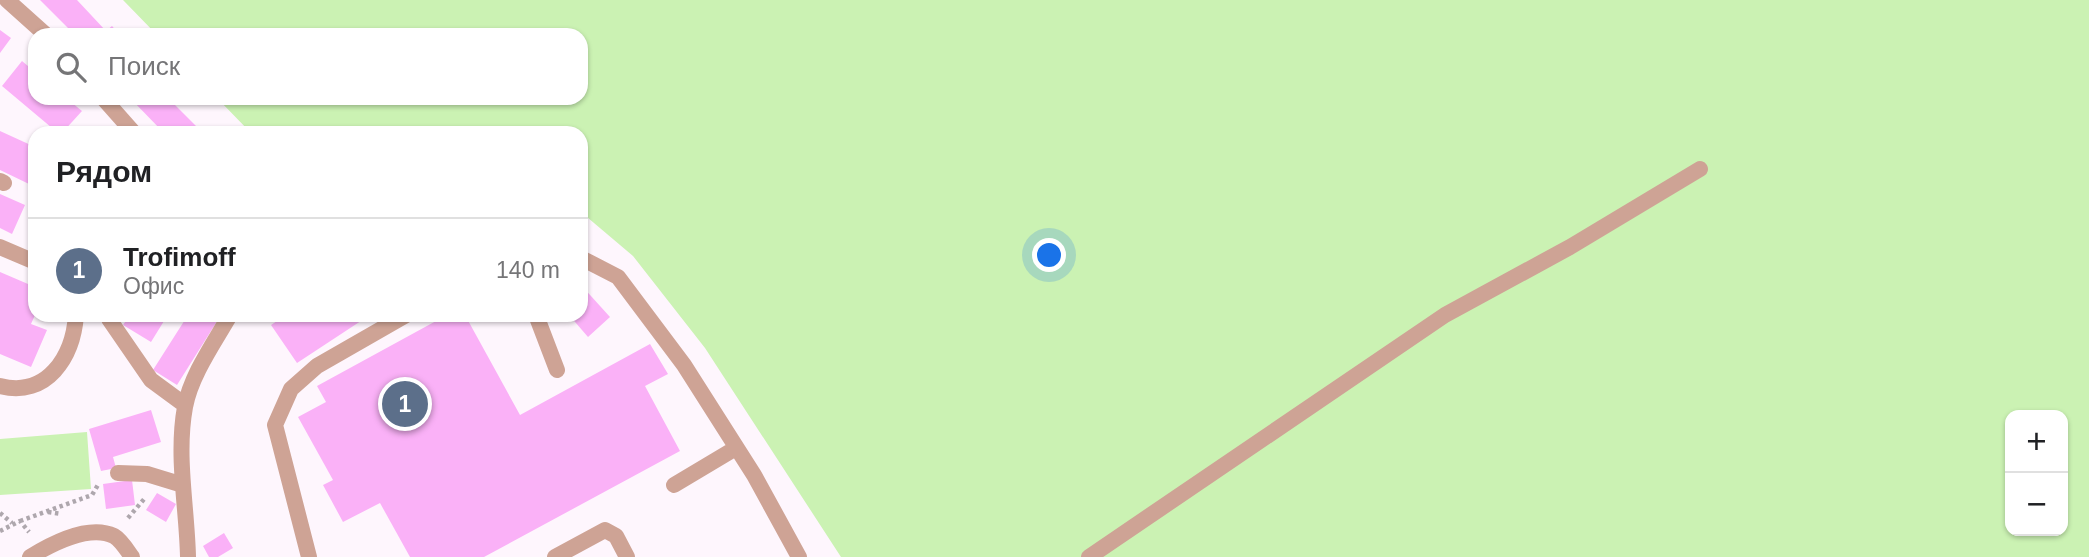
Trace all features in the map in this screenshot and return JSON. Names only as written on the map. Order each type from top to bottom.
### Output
[{"type":"lane","points":[[7,0],[38,28]]},
{"type":"lane","points":[[109,105],[128,126]]},
{"type":"lane","points":[[1088,557],[1445,316],[1570,247],[1700,169]]},
{"type":"lane","points":[[0,247],[28,259]]},
{"type":"lane","points":[[588,262],[618,277],[684,365],[799,557]]},
{"type":"lane","points":[[0,386],[27,389],[53,374],[75,330],[76,322]]},
{"type":"lane","points":[[110,322],[151,380],[185,405]]},
{"type":"lane","points":[[188,557],[183,485],[185,405],[197,373],[226,322]]},
{"type":"lane","points":[[309,557],[275,425],[291,389],[317,366],[394,322]]},
{"type":"lane","points":[[539,322],[557,370]]},
{"type":"lane","points":[[674,485],[736,448]]},
{"type":"lane","points":[[118,473],[147,474],[183,485]]},
{"type":"lane","points":[[555,557],[605,530],[617,536],[627,557]]},
{"type":"lane","points":[[30,557],[45,548],[93,531],[116,537],[132,557]]},
{"type":"path","points":[[0,531],[12,523],[92,495],[100,480],[118,473]]},
{"type":"path","points":[[0,513],[12,523]]},
{"type":"path","points":[[20,521],[28,530]]},
{"type":"green space","points":[[123,0],[2089,0],[2089,557],[841,557],[705,348],[633,256],[588,218],[588,126],[244,126],[224,105],[588,105],[588,28],[150,28]]},
{"type":"green space","points":[[87,432],[91,489],[0,495],[0,439]]},
{"type":"building","points":[[40,0],[77,0],[103,28],[68,28]]},
{"type":"building","points":[[0,30],[11,38],[0,53]]},
{"type":"building","points":[[22,61],[28,66],[28,105],[75,105],[82,111],[68,126],[50,126],[2,86]]},
{"type":"building","points":[[137,105],[175,105],[196,126],[157,126]]},
{"type":"building","points":[[0,131],[28,144],[28,184],[0,170]]},
{"type":"building","points":[[0,194],[25,205],[12,234],[0,228]]},
{"type":"building","points":[[0,272],[28,284],[28,322],[47,330],[31,367],[0,354]]},
{"type":"building","points":[[588,293],[610,317],[588,337],[575,322],[588,322]]},
{"type":"building","points":[[125,322],[163,322],[151,342],[123,325]]},
{"type":"building","points":[[184,322],[217,322],[177,385],[153,370]]},
{"type":"building","points":[[276,322],[359,322],[297,363],[271,325]]},
{"type":"building","points":[[434,322],[469,322],[520,415],[650,344],[668,374],[645,386],[680,451],[484,557],[410,557],[380,503],[343,522],[323,485],[333,480],[298,417],[326,402],[317,386]]},
{"type":"building","points":[[151,410],[161,442],[113,457],[116,468],[101,471],[89,429]]},
{"type":"building","points":[[132,480],[135,505],[106,509],[103,484]]},
{"type":"building","points":[[157,493],[176,504],[166,522],[146,510]]},
{"type":"building","points":[[224,533],[233,548],[218,557],[209,557],[203,546]]},
{"type":"place","name":"Trofimoff","points":[[405,404]]}]
